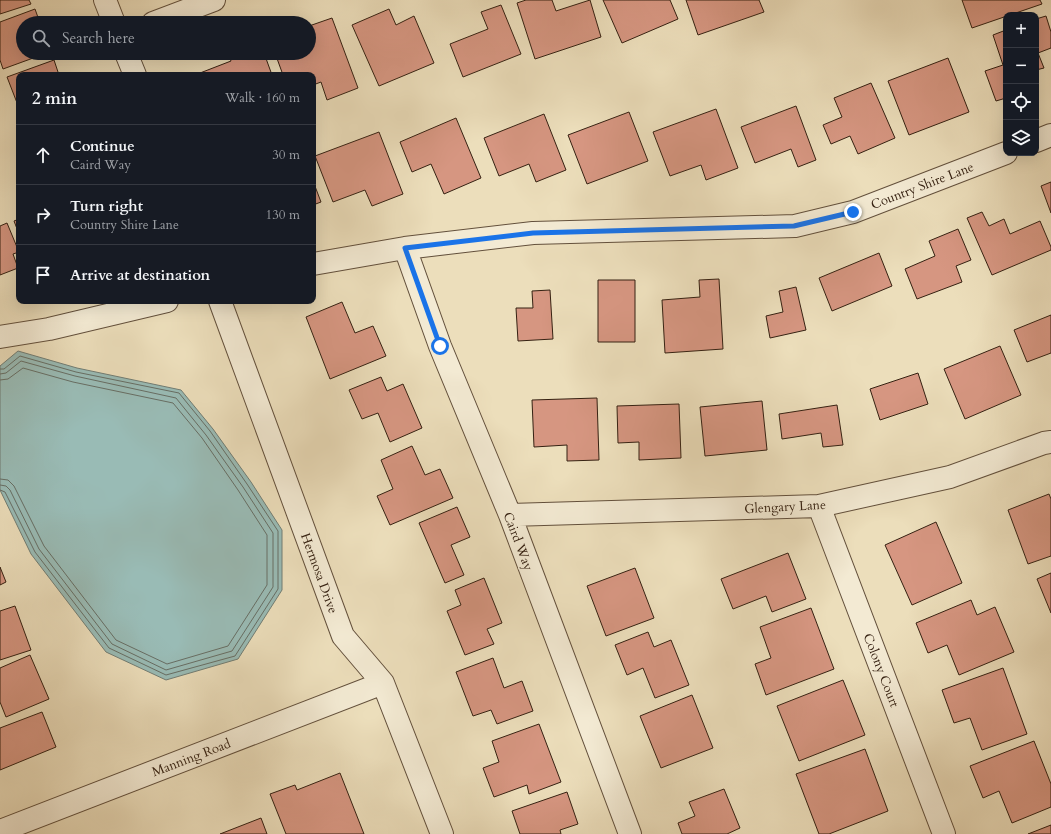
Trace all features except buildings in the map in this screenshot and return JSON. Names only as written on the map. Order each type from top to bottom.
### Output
[{"type":"street","points":[[105,0],[111,16]]},
{"type":"street","points":[[172,16],[214,0]]},
{"type":"street","points":[[129,60],[134,72]]},
{"type":"street","points":[[1039,140],[1051,136]]},
{"type":"street","name":"Country Shire Lane","points":[[316,263],[405,248],[533,233],[794,226],[853,212],[1003,154]]},
{"type":"street","name":"Caird Way","points":[[405,248],[440,346],[510,515],[630,834]]},
{"type":"street","points":[[0,337],[49,329],[154,304]]},
{"type":"street","name":"Hermosa Drive","points":[[221,304],[343,636],[383,683],[442,834]]},
{"type":"street","name":"Glengary Lane","points":[[510,515],[819,506],[950,478],[1044,443],[1051,442]]},
{"type":"street","name":"Colony Court","points":[[819,506],[944,834]]},
{"type":"street","name":"Manning Road","points":[[0,831],[383,683]]},
{"type":"water","points":[[18,351],[77,368],[181,390],[213,429],[251,482],[282,530],[282,590],[238,659],[166,680],[106,652],[31,554],[0,490],[0,366]]},
{"type":"route","points":[[440,346],[405,248],[533,233],[794,226],[853,212]]}]
